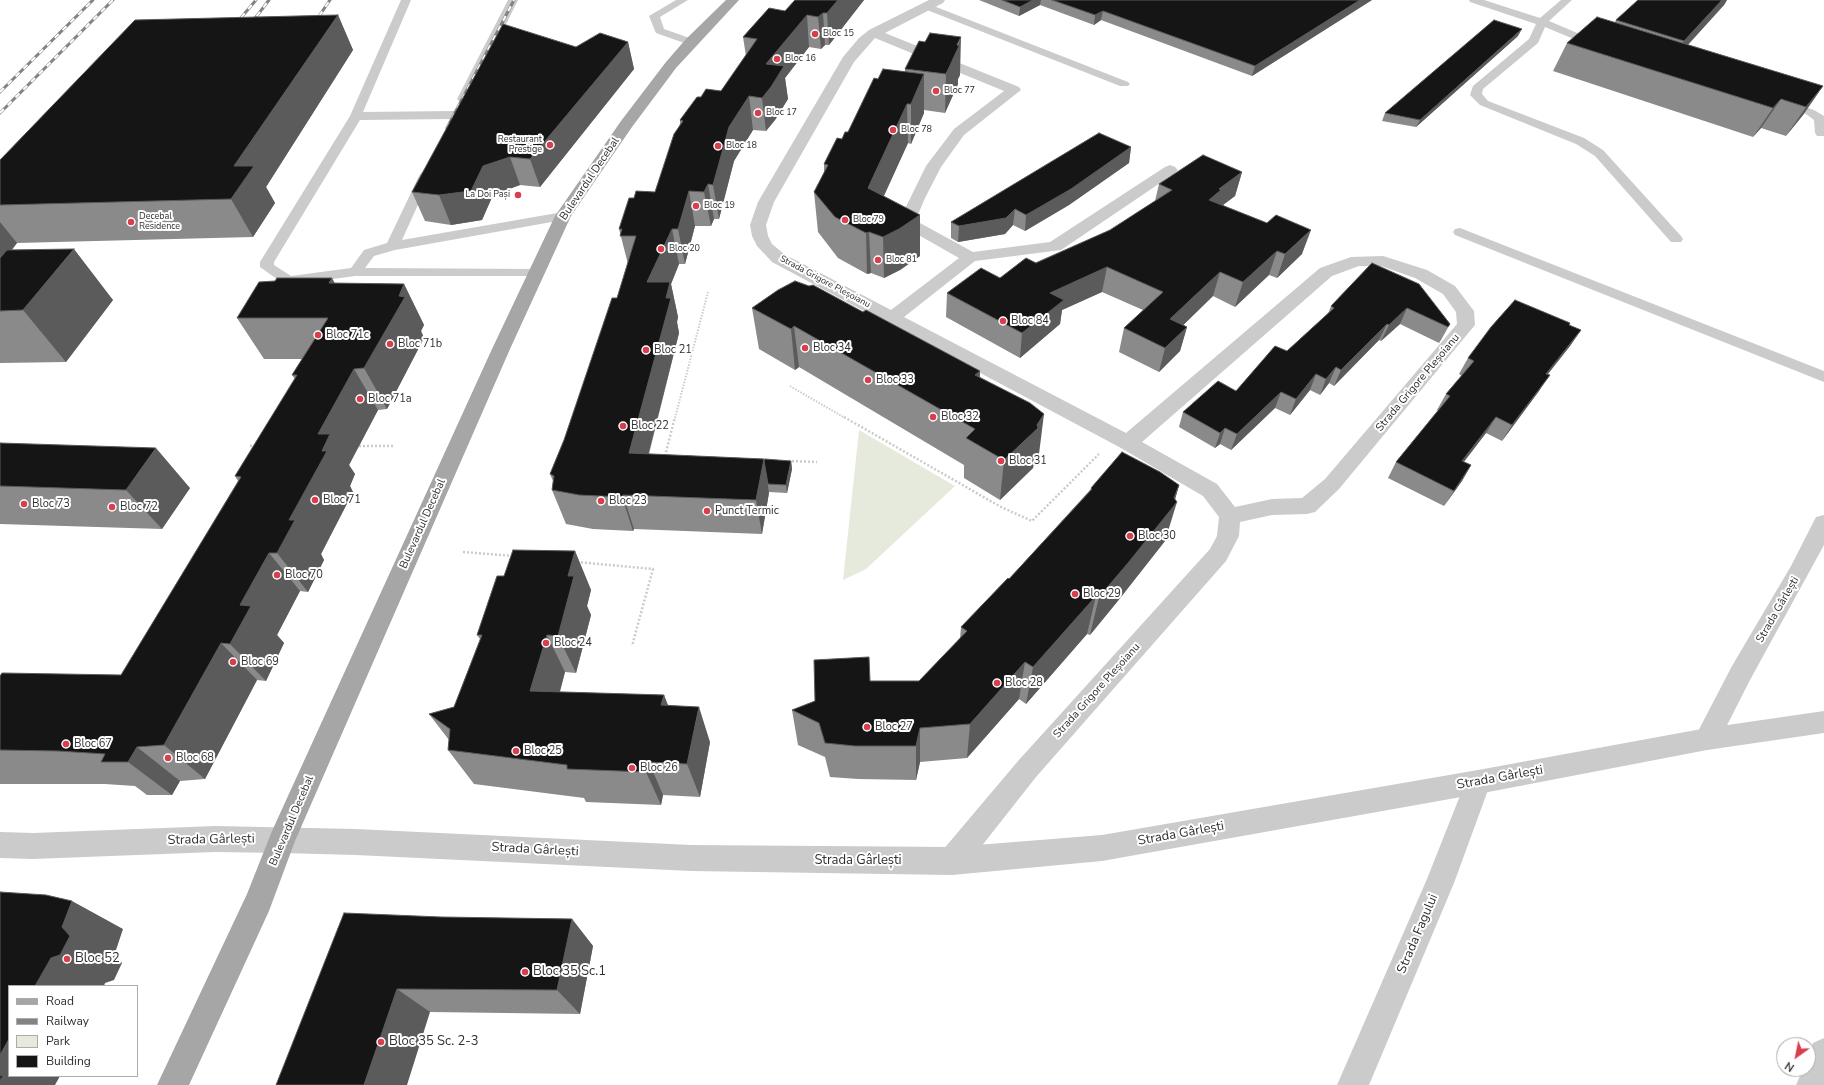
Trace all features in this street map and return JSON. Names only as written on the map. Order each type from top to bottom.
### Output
[{"type":"main road","name":"Bulevardul Decebal","points":[[173,1085],[259,901],[282,840],[536,273],[563,216],[626,124],[671,65],[691,42],[733,0]]},
{"type":"street","name":"Strada Grigore Pleșoianu","points":[[932,3],[874,33],[864,41],[848,60],[830,87],[799,147],[766,202],[758,225],[760,236],[765,246],[778,258],[1122,440],[1210,490],[1230,516],[1228,536],[1218,555],[1027,769],[952,861]]},
{"type":"street","points":[[874,33],[1014,90],[959,132],[934,166],[909,217],[914,226],[970,257]]},
{"type":"street","points":[[892,318],[970,257],[1055,246],[1170,170]]},
{"type":"street","name":"Strada Grigore Pleșoianu","points":[[1122,440],[1326,272],[1357,261],[1383,262],[1422,274],[1449,290],[1465,312],[1466,326],[1332,484],[1306,506],[1272,507],[1230,516]]},
{"type":"street","name":"Strada Gârlești","points":[[1707,739],[1741,673],[1799,572],[1824,523]]},
{"type":"street","name":"Strada Gârlești","points":[[0,845],[33,846],[215,839],[282,840],[356,842],[691,858],[952,861],[1102,848],[1478,782],[1707,739],[1824,722]]},
{"type":"street","name":"Strada Fagului","points":[[1353,1085],[1440,883],[1478,782]]},
{"type":"street","points":[[1812,1085],[1824,1054]]},
{"type":"lane","points":[[406,0],[356,116],[267,262],[267,267],[289,281],[355,272],[536,273]]},
{"type":"lane","points":[[448,129],[513,0]]},
{"type":"lane","points":[[683,0],[654,16],[660,31],[691,42]]},
{"type":"lane","points":[[1474,0],[1542,22],[1587,41],[1609,48]]},
{"type":"lane","points":[[1567,0],[1542,22],[1534,41],[1477,88],[1476,95],[1484,103],[1580,141],[1599,153],[1676,239]]},
{"type":"lane","points":[[932,3],[1124,84]]},
{"type":"lane","points":[[1772,100],[1810,112],[1820,119],[1821,133]]},
{"type":"lane","points":[[356,116],[455,115]]},
{"type":"lane","points":[[393,246],[431,164]]},
{"type":"lane","points":[[355,272],[369,253],[393,246],[563,216]]},
{"type":"lane","points":[[1460,232],[1824,377]]},
{"type":"path","points":[[672,458],[664,458],[708,292]]},
{"type":"path","points":[[790,386],[1001,507],[1032,521],[1122,440]]},
{"type":"path","points":[[250,446],[258,446]]},
{"type":"path","points":[[349,446],[395,446]]},
{"type":"path","points":[[787,461],[817,462]]},
{"type":"path","points":[[463,552],[519,557]]},
{"type":"path","points":[[574,562],[653,568],[632,646]]},
{"type":"green space","points":[[859,430],[955,486],[866,569],[843,580]]},
{"type":"building","points":[[795,0],[838,0],[827,13],[823,13],[818,17],[807,15],[766,64],[784,66],[762,98],[749,96],[729,127],[713,185],[708,184],[704,192],[689,191],[678,229],[672,229],[647,282],[670,282],[666,298],[671,298],[629,453],[764,459],[756,500],[623,495],[622,497],[579,495],[552,490],[554,476],[550,474],[564,440],[612,298],[617,298],[636,236],[620,236],[622,229],[619,229],[629,198],[634,198],[636,191],[655,192],[674,134],[683,121],[680,120],[697,97],[701,97],[706,89],[721,91],[757,39],[743,37],[769,8],[785,11]]},
{"type":"building","points":[[1002,0],[1033,0],[1020,7]]},
{"type":"building","points":[[1052,0],[1360,0],[1255,66],[1103,11],[1095,15]]},
{"type":"building","points":[[1638,0],[1722,0],[1684,41],[1616,20]]},
{"type":"building","points":[[338,15],[234,166],[254,166],[231,199],[0,205],[0,160],[135,20]]},
{"type":"building","points":[[1597,17],[1823,86],[1806,107],[1781,99],[1773,108],[1567,43]]},
{"type":"building","points":[[1494,20],[1522,29],[1420,120],[1385,113]]},
{"type":"building","points":[[503,24],[576,47],[600,33],[628,42],[530,159],[510,157],[483,166],[471,191],[439,195],[412,192]]},
{"type":"building","points":[[930,33],[961,37],[957,45],[959,46],[946,74],[905,69],[919,41],[925,42]]},
{"type":"building","points":[[883,69],[924,74],[911,104],[907,104],[868,188],[920,215],[899,229],[883,237],[869,232],[866,233],[835,217],[814,192],[828,165],[824,164],[837,138],[842,139],[845,132],[848,132],[874,78],[878,79]]},
{"type":"building","points":[[1099,133],[1131,147],[1071,189],[1026,215],[1015,209],[1006,218],[959,226],[951,222]]},
{"type":"building","points":[[1203,155],[1242,172],[1219,189],[1221,190],[1209,200],[1267,223],[1276,215],[1311,230],[1285,254],[1277,251],[1243,282],[1220,272],[1170,319],[1187,327],[1165,348],[1124,328],[1163,292],[1107,267],[1050,293],[1064,300],[1022,333],[947,293],[981,268],[1000,278],[1026,258],[1036,263],[1110,230],[1172,190],[1159,184]]},
{"type":"building","points":[[74,249],[23,310],[0,311],[0,258],[7,250]]},
{"type":"building","points":[[1372,263],[1419,284],[1450,324],[1448,327],[1407,308],[1389,325],[1387,324],[1341,370],[1336,367],[1326,379],[1316,374],[1296,399],[1281,392],[1237,434],[1225,428],[1220,433],[1183,412],[1218,381],[1236,391],[1275,346],[1287,351],[1334,308],[1331,306]]},
{"type":"building","points":[[277,278],[332,278],[329,283],[404,284],[399,296],[405,297],[364,368],[354,369],[318,434],[330,434],[322,451],[327,451],[289,520],[295,520],[277,553],[269,553],[240,605],[251,606],[230,644],[221,643],[164,745],[137,747],[128,762],[101,762],[105,754],[58,751],[0,750],[0,676],[2,673],[121,675],[241,477],[235,476],[297,375],[292,375],[328,318],[237,318],[259,282],[275,281]]},
{"type":"building","points":[[795,281],[809,286],[813,285],[863,312],[866,310],[980,371],[975,375],[1030,403],[1044,414],[1037,425],[1038,428],[1004,460],[966,438],[975,429],[794,326],[791,329],[752,308],[778,290]]},
{"type":"building","points":[[1515,300],[1570,323],[1569,325],[1581,330],[1546,374],[1550,375],[1512,425],[1496,417],[1462,461],[1471,465],[1454,491],[1396,462],[1450,396],[1446,394],[1474,361],[1468,358],[1491,327]]},
{"type":"building","points":[[0,443],[156,448],[126,490],[0,486]]},
{"type":"building","points":[[1122,452],[1160,472],[1179,485],[1174,498],[1177,502],[1099,597],[1096,596],[1033,667],[1025,662],[970,724],[920,728],[916,746],[855,746],[825,743],[819,723],[792,710],[815,701],[814,660],[869,657],[870,681],[919,681],[967,631],[961,627],[1008,578],[1009,579],[1092,489],[1091,488]]},
{"type":"building","points":[[765,459],[791,461],[786,485],[768,484],[764,461]]},
{"type":"building","points":[[513,550],[575,551],[568,576],[574,576],[558,636],[547,635],[530,691],[664,695],[661,705],[699,707],[687,764],[649,762],[646,772],[567,769],[567,765],[448,750],[450,729],[429,714],[454,707],[482,635],[477,635],[497,576],[504,576]]},
{"type":"building","points":[[0,892],[46,895],[72,901],[62,927],[70,936],[60,955],[51,958],[36,985],[8,985],[8,1041],[0,1055]]},
{"type":"building","points":[[344,913],[441,917],[572,919],[557,990],[397,989],[364,1085],[276,1085]]},
{"type":"railway","points":[[0,92],[93,0]]},
{"type":"railway","points":[[0,113],[113,0]]},
{"type":"railway","points":[[234,26],[256,0]]},
{"type":"railway","points":[[250,25],[269,0]]},
{"type":"railway","points":[[313,25],[330,0]]},
{"type":"railway","points":[[447,128],[514,0]]},
{"type":"place","name":"Bloc 15","points":[[815,34]]},
{"type":"place","name":"Bloc 16","points":[[777,59]]},
{"type":"place","name":"Bloc 77","points":[[936,91]]},
{"type":"place","name":"Bloc 17","points":[[758,113]]},
{"type":"place","name":"Bloc 78","points":[[893,130]]},
{"type":"place","name":"Restaurant Prestige","points":[[550,145]]},
{"type":"place","name":"Bloc 18","points":[[718,146]]},
{"type":"place","name":"La Doi Pași","points":[[518,195]]},
{"type":"place","name":"Bloc 19","points":[[696,206]]},
{"type":"place","name":"Bloc 79","points":[[845,220]]},
{"type":"place","name":"Decebal Residence","points":[[131,222]]},
{"type":"place","name":"Bloc 20","points":[[661,249]]},
{"type":"place","name":"Bloc 81","points":[[878,260]]},
{"type":"place","name":"Bloc 84","points":[[1003,321]]},
{"type":"place","name":"Bloc 71c","points":[[318,335]]},
{"type":"place","name":"Bloc 71b","points":[[390,344]]},
{"type":"place","name":"Bloc 34","points":[[805,348]]},
{"type":"place","name":"Bloc 21","points":[[646,350]]},
{"type":"place","name":"Bloc 33","points":[[868,380]]},
{"type":"place","name":"Bloc 71a","points":[[360,399]]},
{"type":"place","name":"Bloc 32","points":[[933,417]]},
{"type":"place","name":"Bloc 22","points":[[623,426]]},
{"type":"place","name":"Bloc 31","points":[[1001,461]]},
{"type":"place","name":"Bloc 71","points":[[315,500]]},
{"type":"place","name":"Bloc 23","points":[[601,501]]},
{"type":"place","name":"Bloc 73","points":[[24,504]]},
{"type":"place","name":"Bloc 72","points":[[112,507]]},
{"type":"place","name":"Punct Termic","points":[[707,511]]},
{"type":"place","name":"Bloc 30","points":[[1130,536]]},
{"type":"place","name":"Bloc 70","points":[[277,575]]},
{"type":"place","name":"Bloc 29","points":[[1075,594]]},
{"type":"place","name":"Bloc 24","points":[[546,643]]},
{"type":"place","name":"Bloc 69","points":[[233,662]]},
{"type":"place","name":"Bloc 28","points":[[997,683]]},
{"type":"place","name":"Bloc 27","points":[[867,727]]},
{"type":"place","name":"Bloc 67","points":[[66,744]]},
{"type":"place","name":"Bloc 25","points":[[516,751]]},
{"type":"place","name":"Bloc 68","points":[[168,758]]},
{"type":"place","name":"Bloc 26","points":[[632,768]]},
{"type":"place","name":"Bloc 52","points":[[67,959]]},
{"type":"place","name":"Bloc 35 Sc.1","points":[[525,972]]},
{"type":"place","name":"Bloc 35 Sc. 2-3","points":[[381,1042]]}]
